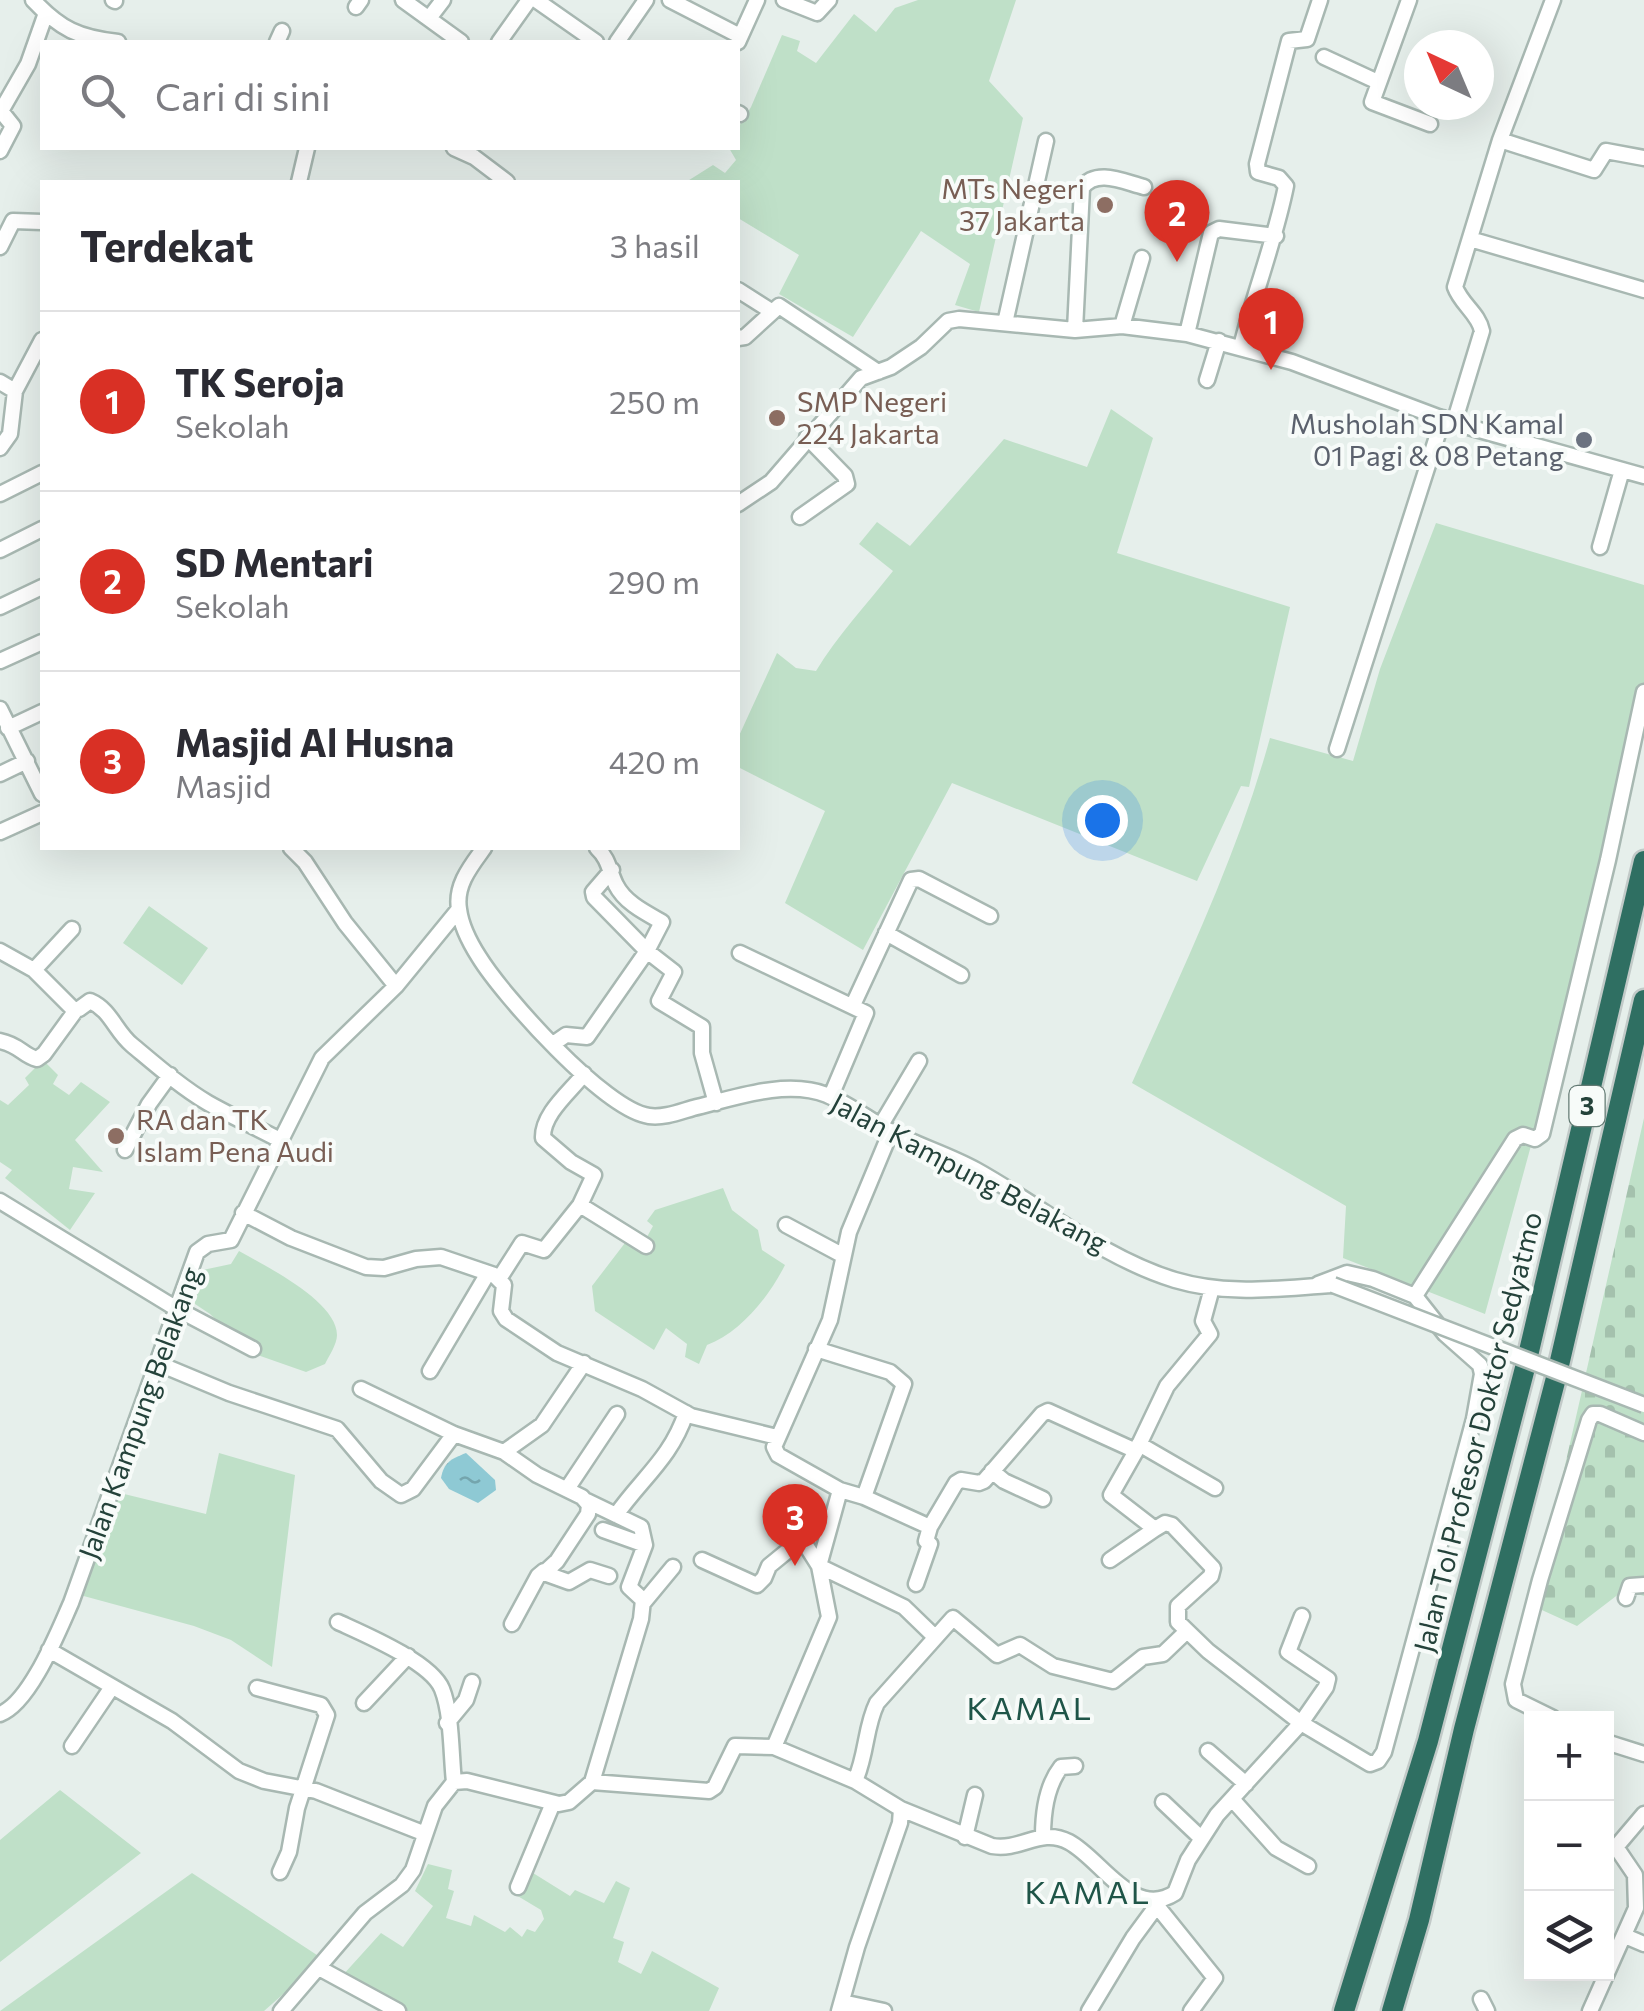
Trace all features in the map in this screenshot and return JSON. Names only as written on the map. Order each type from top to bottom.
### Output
[{"type":"highway","name":"Jalan Tol Profesor Doktor Sedyatmo","points":[[1344,2011],[1428,1741],[1521,1383],[1644,861]]},
{"type":"highway","name":"3","points":[[1389,2011],[1419,1920],[1556,1378],[1644,1000]]},
{"type":"highway","points":[[1404,2011],[1419,1920]]},
{"type":"street","points":[[33,0],[57,25],[92,40]]},
{"type":"street","points":[[402,0],[458,40]]},
{"type":"street","points":[[430,18],[443,0]]},
{"type":"street","points":[[501,40],[533,0],[593,40]]},
{"type":"street","points":[[618,40],[646,0]]},
{"type":"street","points":[[670,0],[739,39],[757,0]]},
{"type":"street","points":[[784,0],[817,12],[830,0]]},
{"type":"street","points":[[1240,347],[1254,292],[1276,236],[1286,186],[1279,178],[1258,172],[1256,164],[1289,42],[1308,39],[1320,0]]},
{"type":"street","points":[[1409,0],[1372,102],[1430,124]]},
{"type":"street","points":[[1336,749],[1482,332],[1481,323],[1459,298],[1455,287],[1500,140],[1553,0]]},
{"type":"street","points":[[0,151],[13,126],[1,111],[34,50],[46,13]]},
{"type":"street","points":[[1324,57],[1378,82]]},
{"type":"street","points":[[1500,140],[1594,170],[1606,151],[1644,158]]},
{"type":"street","points":[[1006,323],[1046,141]]},
{"type":"street","points":[[299,180],[307,150]]},
{"type":"street","points":[[458,150],[504,180]]},
{"type":"street","points":[[1075,330],[1082,188],[1098,176],[1144,187]]},
{"type":"street","points":[[0,247],[13,221],[40,222]]},
{"type":"street","points":[[1187,334],[1212,233],[1219,230],[1276,236]]},
{"type":"street","points":[[1470,240],[1644,290]]},
{"type":"street","points":[[1122,326],[1142,258]]},
{"type":"street","points":[[740,291],[771,311]]},
{"type":"street","points":[[740,337],[779,306],[878,372]]},
{"type":"street","points":[[740,503],[770,482],[861,378],[921,347],[948,321],[1075,330],[1122,326],[1187,334],[1292,362],[1448,421],[1644,476]]},
{"type":"street","points":[[1207,380],[1218,341]]},
{"type":"street","points":[[0,448],[10,434],[14,391],[40,344]]},
{"type":"street","points":[[0,382],[14,391]]},
{"type":"street","points":[[800,517],[847,484],[845,476],[807,437]]},
{"type":"street","points":[[1600,547],[1622,470]]},
{"type":"street","points":[[0,494],[40,474]]},
{"type":"street","points":[[0,550],[40,530]]},
{"type":"street","points":[[0,607],[40,588]]},
{"type":"street","points":[[0,661],[40,643]]},
{"type":"street","points":[[1415,1296],[1515,1139],[1542,1134],[1644,692]]},
{"type":"street","points":[[0,709],[40,788]]},
{"type":"street","points":[[8,728],[40,713]]},
{"type":"street","points":[[0,774],[27,762]]},
{"type":"street","points":[[0,832],[40,814]]},
{"type":"street","points":[[293,850],[345,924],[396,986]]},
{"type":"street","name":"Jalan Kampung Belakang","points":[[483,850],[460,884],[458,909],[480,959],[584,1074],[612,1098],[648,1116],[666,1116],[771,1090],[831,1096],[886,1128],[974,1169],[1058,1221],[1174,1280],[1212,1288],[1276,1291],[1333,1286],[1644,1405]]},
{"type":"street","points":[[553,1044],[566,1035],[587,1037],[662,922],[624,896],[598,850]]},
{"type":"street","points":[[612,870],[593,892],[594,897],[675,973],[658,1001],[702,1027],[702,1053],[716,1103]]},
{"type":"street","points":[[854,1005],[908,882],[914,878],[990,916]]},
{"type":"street","name":"Jalan Kampung Belakang","points":[[0,1714],[16,1703],[72,1603],[198,1250],[208,1244],[230,1241],[322,1058],[396,986],[458,909]]},
{"type":"street","points":[[34,970],[72,929]]},
{"type":"street","points":[[886,933],[962,976]]},
{"type":"street","points":[[0,951],[34,970],[76,1010]]},
{"type":"street","points":[[740,954],[864,1012],[866,1017],[831,1096]]},
{"type":"street","points":[[0,1041],[14,1043],[37,1059],[76,1010],[95,1002],[113,1019],[120,1035],[170,1075],[206,1102],[278,1140]]},
{"type":"street","points":[[919,1061],[886,1128],[842,1255],[836,1302],[774,1447],[778,1454],[840,1490],[930,1527]]},
{"type":"street","points":[[430,1372],[494,1276],[522,1243],[542,1251],[580,1205],[594,1175],[571,1162],[542,1133],[549,1115],[584,1074]]},
{"type":"street","points":[[125,1150],[149,1104],[170,1075]]},
{"type":"street","points":[[0,1201],[177,1309],[253,1349]]},
{"type":"street","points":[[580,1205],[646,1246]]},
{"type":"street","points":[[242,1213],[366,1268],[384,1268],[432,1256],[456,1260],[494,1276],[506,1289],[502,1311],[506,1319],[557,1354],[584,1362],[686,1413],[777,1437]]},
{"type":"street","points":[[786,1225],[842,1255]]},
{"type":"street","points":[[1110,1560],[1155,1529],[1165,1524],[1172,1526],[1213,1568],[1210,1576],[1176,1610],[1178,1622],[1301,1723],[1361,1761],[1378,1761],[1384,1752],[1474,1420],[1482,1374],[1480,1364],[1445,1334],[1415,1296],[1347,1273],[1314,1286]]},
{"type":"street","points":[[1155,1529],[1111,1495],[1166,1386],[1210,1334],[1203,1321],[1212,1288]]},
{"type":"street","points":[[816,1349],[897,1375],[904,1384],[864,1497]]},
{"type":"street","points":[[504,1452],[542,1425],[584,1362]]},
{"type":"street","points":[[158,1363],[229,1393],[326,1423],[346,1437],[386,1487],[402,1495],[413,1489],[454,1434]]},
{"type":"street","points":[[361,1389],[454,1434],[504,1452],[537,1475],[642,1529],[645,1545],[629,1587],[644,1602]]},
{"type":"street","points":[[916,1584],[930,1544],[926,1541],[930,1527],[956,1483],[982,1482],[1048,1411],[1138,1447],[1215,1488]]},
{"type":"street","points":[[616,1515],[671,1448],[686,1413]]},
{"type":"street","points":[[566,1489],[618,1414]]},
{"type":"street","points":[[1539,1711],[1516,1700],[1513,1684],[1589,1420],[1593,1414],[1600,1414],[1644,1434]]},
{"type":"street","points":[[992,1471],[1043,1500]]},
{"type":"street","points":[[819,1566],[840,1490]]},
{"type":"street","points":[[512,1624],[538,1576],[557,1560],[588,1514],[587,1501]]},
{"type":"street","points":[[603,1530],[645,1545]]},
{"type":"street","points":[[702,1560],[757,1585],[769,1566],[802,1539],[819,1566],[830,1618],[774,1747]]},
{"type":"street","points":[[454,1782],[466,1781],[553,1803],[570,1802],[592,1782],[644,1602],[673,1566]]},
{"type":"street","points":[[819,1566],[904,1608],[935,1637]]},
{"type":"street","points":[[544,1572],[569,1582],[590,1570],[608,1576]]},
{"type":"street","points":[[1626,1598],[1630,1586],[1644,1585]]},
{"type":"street","points":[[1089,2011],[1133,1938],[1159,1903],[1175,1893],[1202,1838],[1301,1723],[1328,1682],[1288,1652],[1302,1616]]},
{"type":"street","points":[[855,1781],[865,1759],[876,1703],[952,1618],[997,1655],[1020,1645],[1053,1666],[1113,1682],[1143,1657],[1162,1654],[1187,1631]]},
{"type":"street","points":[[280,2011],[366,1913],[402,1886],[413,1870],[435,1806],[454,1782],[442,1688],[408,1656],[338,1622]]},
{"type":"street","points":[[49,1650],[172,1720],[239,1771],[264,1781],[306,1788],[423,1834]]},
{"type":"street","points":[[364,1704],[408,1656]]},
{"type":"street","points":[[448,1723],[466,1700],[472,1682]]},
{"type":"street","points":[[72,1746],[112,1687]]},
{"type":"street","points":[[257,1688],[325,1708],[328,1715],[280,1872]]},
{"type":"street","points":[[1614,1745],[1644,1754]]},
{"type":"street","points":[[592,1782],[708,1791],[715,1787],[735,1746],[774,1747],[855,1781],[900,1809],[966,1837],[1008,1849],[1051,1835],[1074,1845],[1129,1892],[1159,1903],[1216,1980],[1191,2011]]},
{"type":"street","points":[[1208,1752],[1246,1784]]},
{"type":"street","points":[[1044,1836],[1045,1806],[1056,1773],[1061,1767],[1075,1766]]},
{"type":"street","points":[[966,1837],[975,1796]]},
{"type":"street","points":[[1232,1799],[1276,1848],[1308,1866]]},
{"type":"street","points":[[1163,1802],[1202,1838]]},
{"type":"street","points":[[518,1887],[553,1803]]},
{"type":"street","points":[[884,2011],[840,2006],[900,1823],[900,1809]]},
{"type":"street","points":[[1614,1842],[1644,1814]]},
{"type":"street","points":[[1590,2011],[1636,1908],[1635,1876],[1614,1847]]},
{"type":"street","points":[[1626,1936],[1644,1944]]},
{"type":"street","points":[[322,1964],[398,2011]]},
{"type":"green space","points":[[918,0],[1016,0],[989,81],[1023,118],[979,312],[955,305],[970,264],[921,231],[853,337],[779,294],[799,255],[740,219],[740,180],[689,180],[713,165],[725,173],[736,160],[730,150],[740,150],[740,125],[782,35],[800,41],[797,51],[816,63],[854,14],[876,32],[895,8]]},
{"type":"green space","points":[[1111,409],[1153,438],[1117,553],[1290,607],[1249,787],[1241,786],[1197,881],[952,783],[863,950],[785,903],[825,811],[740,768],[740,734],[777,653],[796,668],[816,671],[893,571],[859,544],[877,522],[910,546],[1004,439],[1087,467]]},
{"type":"green space","points":[[1436,523],[1644,585],[1644,732],[1485,1314],[1343,1258],[1346,1206],[1132,1083],[1225,870],[1270,738],[1353,761],[1380,669]]},
{"type":"green space","points":[[149,906],[208,948],[182,985],[123,943]]},
{"type":"green space","points":[[43,1060],[58,1075],[53,1084],[69,1095],[81,1082],[110,1102],[75,1140],[103,1172],[73,1167],[69,1189],[95,1193],[70,1230],[5,1178],[12,1170],[0,1162],[0,1100],[8,1105],[29,1085],[25,1078]]},
{"type":"green space","points":[[1644,1118],[1644,1596],[1624,1590],[1577,1626],[1533,1606]]},
{"type":"green space","points":[[723,1188],[732,1210],[758,1230],[762,1250],[785,1265],[752,1312],[731,1332],[707,1345],[699,1364],[685,1357],[687,1344],[666,1328],[654,1350],[595,1311],[592,1286],[628,1239],[642,1246],[653,1226],[647,1221],[655,1210]]},
{"type":"green space","points":[[239,1251],[298,1286],[325,1310],[337,1335],[325,1364],[306,1372],[249,1352],[210,1314],[186,1298],[198,1271],[231,1264]]},
{"type":"green space","points":[[219,1453],[295,1475],[272,1667],[231,1640],[194,1626],[80,1595],[116,1492],[206,1514]]},
{"type":"green space","points":[[60,1790],[141,1853],[0,1962],[0,1840]]},
{"type":"green space","points":[[428,1864],[452,1870],[448,1889],[454,1891],[446,1918],[471,1926],[474,1915],[505,1932],[510,1927],[522,1937],[527,1929],[535,1932],[544,1919],[541,1910],[511,1892],[525,1868],[570,1896],[575,1890],[604,1903],[616,1881],[630,1888],[613,1938],[624,1942],[618,1962],[641,1974],[652,1951],[719,1988],[709,2011],[393,2011],[342,1976],[381,1933],[403,1947],[433,1906],[415,1891]]},
{"type":"green space","points":[[192,1873],[323,1959],[264,2011],[0,2011]]},
{"type":"water","points":[[466,1453],[495,1480],[496,1490],[478,1503],[449,1489],[441,1478],[449,1462]]},
{"type":"place","name":"MTs Negeri 37 Jakarta","points":[[1105,205]]},
{"type":"place","name":"SD Mentari","points":[[1177,262]]},
{"type":"place","name":"TK Seroja","points":[[1271,370]]},
{"type":"place","name":"SMP Negeri 224 Jakarta","points":[[777,418]]},
{"type":"place","name":"Musholah SDN Kamal 01 Pagi & 08 Petang","points":[[1584,440]]},
{"type":"place","name":"RA dan TK Islam Pena Audi","points":[[116,1136]]},
{"type":"place","name":"Masjid Al Husna","points":[[795,1566]]},
{"type":"district","name":"KAMAL","points":[[1030,1709]]},
{"type":"district","name":"KAMAL","points":[[1088,1893]]}]
